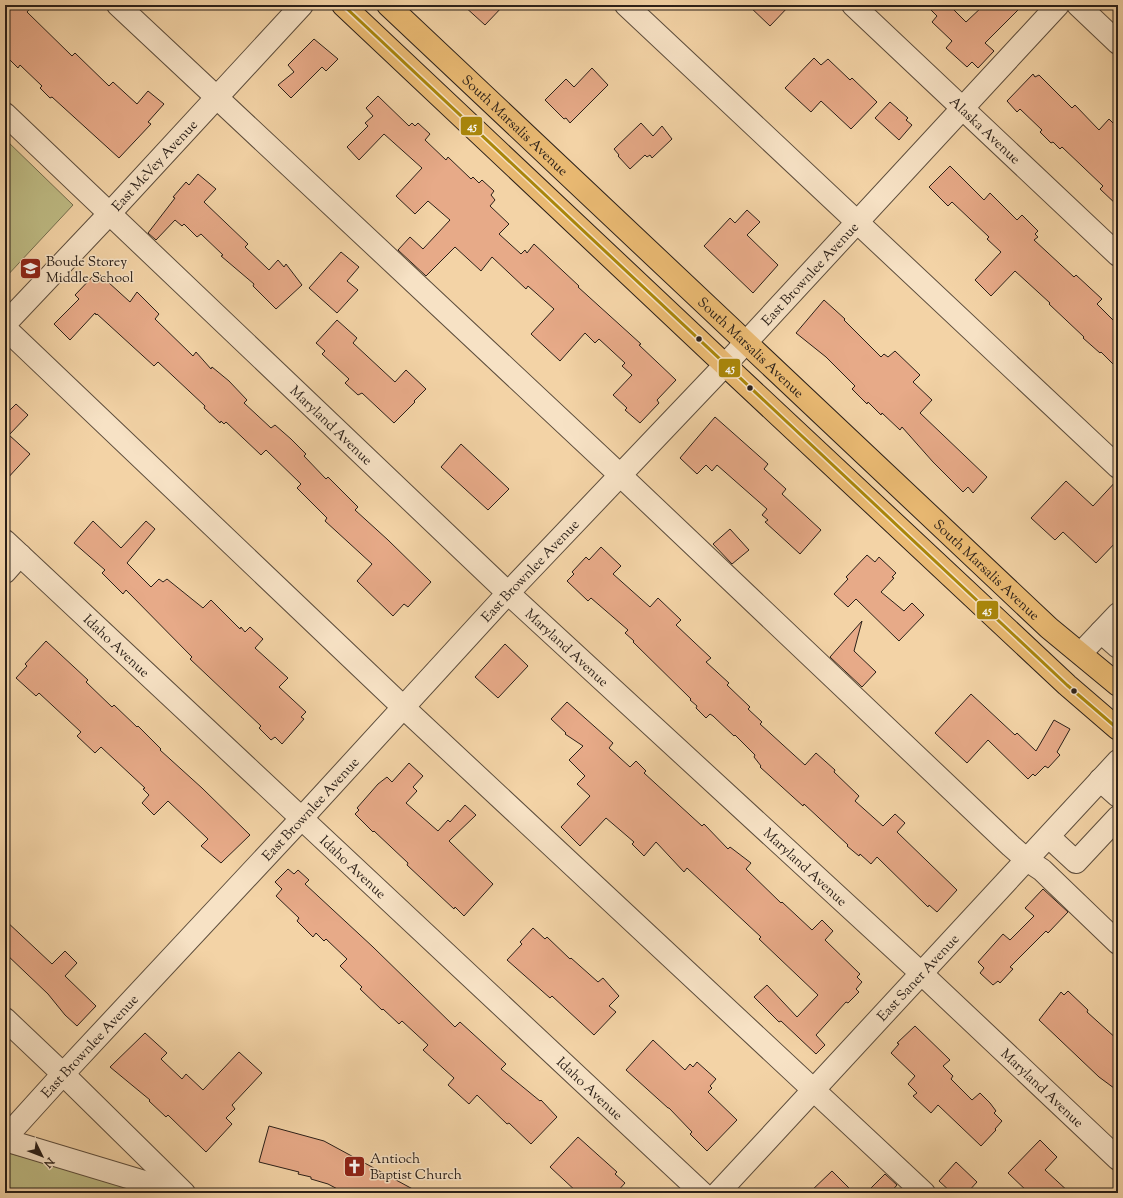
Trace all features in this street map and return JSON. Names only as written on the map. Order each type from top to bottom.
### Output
[{"type":"main road","points":[[343,5],[1066,685],[1118,729]]},
{"type":"main road","name":"South Marsalis Avenue","points":[[388,5],[1049,628],[1118,685]]},
{"type":"street","points":[[118,5],[620,475],[1027,860],[1042,870],[1118,943]]},
{"type":"street","name":"East McVey Avenue","points":[[5,324],[110,213],[302,5]]},
{"type":"street","points":[[626,5],[1118,467]]},
{"type":"street","name":"Alaska Avenue","points":[[853,5],[1118,255]]},
{"type":"street","name":"East Brownlee Avenue","points":[[5,1139],[63,1074],[508,593],[725,365],[1058,5]]},
{"type":"street","points":[[1078,5],[1118,43]]},
{"type":"street","name":"Maryland Avenue","points":[[5,114],[508,593],[922,974],[1118,1158]]},
{"type":"street","points":[[5,328],[403,707],[924,1193]]},
{"type":"street","points":[[5,572],[13,548]]},
{"type":"street","name":"Idaho Avenue","points":[[13,548],[702,1193]]},
{"type":"street","points":[[1081,653],[1118,614]]},
{"type":"street","points":[[1101,632],[1118,647]]},
{"type":"street","name":"East Saner Avenue","points":[[718,1193],[1118,761]]},
{"type":"street","points":[[1100,780],[1118,796]]},
{"type":"street","points":[[1048,837],[1076,862],[1118,817]]},
{"type":"street","points":[[5,1019],[63,1074],[183,1193]]},
{"type":"street","points":[[5,1139],[183,1193]]},
{"type":"shaded area","points":[[5,139],[73,205],[5,278]]},
{"type":"shaded area","points":[[5,1152],[145,1191],[151,1193],[5,1193]]},
{"type":"building","points":[[5,5],[33,5],[27,12],[72,56],[75,53],[109,86],[113,82],[137,104],[148,91],[164,104],[148,122],[151,124],[119,158],[52,97],[50,98],[40,88],[42,86],[20,65],[18,68],[5,55]]},
{"type":"building","points":[[463,5],[504,5],[485,25]]},
{"type":"building","points":[[748,5],[790,5],[770,26]]},
{"type":"building","points":[[926,5],[949,5],[966,22],[984,5],[1023,5],[985,43],[994,51],[978,68],[972,62],[967,67],[946,48],[952,41],[932,22],[937,16]]},
{"type":"building","points":[[314,39],[338,59],[326,71],[322,67],[291,98],[278,85],[294,72],[288,65]]},
{"type":"building","points":[[814,58],[821,65],[828,59],[850,80],[852,78],[877,102],[851,129],[821,101],[811,112],[785,88]]},
{"type":"building","points":[[592,68],[608,85],[570,123],[545,100],[566,79],[574,87]]},
{"type":"building","points":[[1033,74],[1035,77],[1039,75],[1072,108],[1075,105],[1099,130],[1109,119],[1118,128],[1118,206],[1100,189],[1103,186],[1062,147],[1060,149],[1053,142],[1051,143],[1040,132],[1042,130],[1020,109],[1017,112],[1007,101]]},
{"type":"building","points":[[378,96],[409,126],[412,123],[415,126],[418,123],[430,134],[425,140],[446,160],[448,157],[471,179],[473,177],[479,183],[482,180],[494,191],[491,195],[495,200],[490,206],[509,224],[499,234],[521,254],[525,250],[527,253],[534,244],[579,286],[578,287],[641,344],[639,345],[676,380],[657,400],[659,403],[640,423],[625,410],[627,408],[613,395],[632,375],[622,366],[625,363],[599,339],[595,343],[585,333],[560,361],[531,334],[554,309],[528,286],[526,289],[492,257],[481,271],[455,247],[426,276],[398,250],[410,237],[423,249],[450,220],[428,201],[415,214],[396,196],[422,168],[384,134],[359,160],[347,147],[368,126],[365,123],[373,116],[366,108]]},
{"type":"building","points":[[890,102],[908,118],[906,120],[912,125],[899,140],[875,118]]},
{"type":"building","points":[[641,123],[653,136],[662,126],[672,139],[652,158],[650,155],[647,157],[645,155],[630,169],[618,156],[619,155],[614,149]]},
{"type":"building","points":[[950,166],[984,200],[990,193],[1017,220],[1022,215],[1038,231],[1035,234],[1038,237],[1034,240],[1074,277],[1076,275],[1102,299],[1097,304],[1118,325],[1118,369],[1101,352],[1100,353],[1083,338],[1084,337],[1049,304],[1050,303],[1015,271],[991,296],[975,280],[1001,252],[987,239],[989,237],[952,202],[948,206],[929,187]]},
{"type":"building","points":[[198,174],[216,189],[204,202],[248,244],[245,247],[269,270],[278,260],[284,267],[286,264],[302,285],[276,309],[253,286],[254,284],[221,256],[223,255],[201,234],[197,237],[184,224],[182,226],[175,220],[156,240],[148,233],[175,198],[173,197],[186,182],[189,185]]},
{"type":"building","points":[[747,210],[760,222],[747,235],[778,265],[753,293],[704,246],[730,218],[735,223]]},
{"type":"building","points":[[341,252],[359,267],[347,281],[358,290],[337,313],[309,288]]},
{"type":"building","points":[[97,272],[130,302],[137,292],[159,314],[155,319],[193,356],[196,352],[211,369],[212,367],[229,381],[247,400],[244,403],[271,428],[275,425],[291,439],[306,454],[304,456],[326,479],[328,477],[358,507],[355,510],[431,582],[408,607],[404,604],[393,616],[357,581],[372,564],[325,521],[327,518],[297,488],[301,484],[266,450],[261,455],[226,422],[224,424],[221,421],[220,423],[204,408],[205,406],[158,362],[154,366],[95,313],[70,340],[54,324],[79,299],[75,295]]},
{"type":"building","points":[[824,300],[845,319],[844,320],[881,357],[884,354],[888,357],[895,351],[920,375],[913,382],[932,400],[920,413],[987,477],[973,493],[968,487],[963,492],[933,462],[902,427],[900,430],[882,413],[881,415],[868,402],[867,404],[852,389],[855,386],[826,357],[796,333]]},
{"type":"building","points":[[337,320],[357,338],[353,343],[395,382],[406,370],[426,389],[394,423],[362,393],[358,395],[345,383],[349,379],[322,354],[325,351],[316,343]]},
{"type":"building","points":[[16,404],[28,415],[9,435],[30,454],[5,481],[5,415]]},
{"type":"building","points":[[715,417],[768,464],[764,469],[786,489],[782,494],[821,530],[800,554],[765,522],[768,520],[762,515],[767,509],[717,465],[712,471],[706,465],[697,474],[680,458]]},
{"type":"building","points":[[461,444],[509,489],[488,510],[441,467]]},
{"type":"building","points":[[1118,479],[1118,540],[1096,563],[1063,532],[1055,540],[1031,518],[1066,481],[1093,506]]},
{"type":"building","points":[[93,521],[121,548],[146,521],[155,529],[127,563],[151,587],[159,579],[163,582],[167,579],[203,608],[211,600],[240,629],[241,627],[245,632],[250,627],[263,639],[255,648],[288,678],[279,687],[306,712],[301,717],[304,719],[282,744],[275,737],[271,740],[259,728],[261,726],[190,659],[192,657],[126,590],[123,594],[102,573],[105,570],[74,543]]},
{"type":"building","points":[[730,529],[749,550],[732,564],[713,544]]},
{"type":"building","points":[[601,547],[621,566],[613,574],[650,607],[658,598],[681,620],[676,625],[711,658],[706,662],[729,683],[727,685],[750,707],[748,709],[762,722],[760,724],[805,765],[816,753],[835,770],[834,772],[859,796],[855,801],[883,826],[895,814],[905,823],[897,832],[957,890],[937,912],[929,905],[928,907],[877,857],[871,864],[860,854],[859,856],[847,846],[848,845],[804,804],[803,806],[760,767],[761,766],[754,757],[755,755],[735,735],[734,736],[710,714],[706,718],[696,708],[697,706],[690,700],[691,699],[625,633],[628,630],[591,598],[588,601],[567,581],[574,574],[572,572],[586,557],[589,560]]},
{"type":"building","points":[[867,555],[875,562],[879,557],[896,573],[892,577],[894,578],[881,592],[904,611],[912,603],[924,615],[899,641],[856,599],[848,607],[834,594],[848,579],[846,577]]},
{"type":"building","points":[[862,621],[854,651],[876,672],[862,687],[830,657]]},
{"type":"building","points":[[46,641],[88,680],[86,682],[112,707],[114,705],[137,727],[138,726],[161,749],[160,750],[202,788],[250,835],[221,863],[201,846],[208,839],[168,801],[154,815],[142,803],[149,795],[143,789],[145,788],[101,747],[95,753],[77,736],[81,732],[39,693],[36,696],[16,678],[27,666],[25,664]]},
{"type":"building","points":[[505,644],[528,666],[498,698],[475,677]]},
{"type":"building","points":[[971,694],[1015,735],[1017,733],[1036,751],[1054,720],[1070,729],[1057,752],[1060,755],[1048,768],[1045,766],[1035,776],[1033,774],[1028,779],[988,740],[967,763],[935,733]]},
{"type":"building","points":[[567,702],[613,743],[609,748],[630,767],[636,761],[646,771],[644,773],[702,826],[704,824],[728,849],[730,847],[751,863],[746,869],[781,903],[782,902],[812,930],[822,920],[833,931],[825,940],[860,974],[857,977],[862,982],[856,989],[859,992],[848,1003],[846,1002],[816,1035],[825,1045],[816,1054],[781,1021],[779,1022],[754,997],[767,985],[797,1017],[818,995],[759,939],[761,937],[687,868],[684,872],[656,842],[644,856],[632,844],[634,842],[606,818],[580,846],[561,827],[590,796],[577,784],[585,776],[569,760],[583,746],[565,734],[566,733],[551,719]]},
{"type":"building","points":[[409,763],[423,776],[413,787],[417,791],[406,803],[438,831],[448,820],[450,822],[465,805],[476,815],[449,841],[493,884],[464,916],[455,907],[454,909],[407,865],[408,863],[355,814],[359,810],[357,808],[378,784],[387,777],[392,782]]},
{"type":"building","points":[[288,869],[294,874],[298,870],[309,880],[305,884],[373,947],[455,1027],[460,1022],[506,1064],[501,1069],[540,1101],[541,1100],[557,1117],[531,1144],[509,1123],[507,1124],[477,1095],[469,1104],[448,1085],[454,1078],[423,1050],[428,1045],[402,1021],[399,1024],[383,1009],[382,1010],[360,989],[362,987],[340,966],[347,959],[326,939],[324,941],[316,933],[313,937],[297,921],[299,918],[276,896],[282,889],[275,882]]},
{"type":"building","points":[[1043,889],[1068,912],[1048,933],[1046,931],[1010,967],[1013,969],[1000,983],[998,981],[993,985],[980,973],[984,968],[978,962],[1003,934],[1010,940],[1034,916],[1025,908]]},
{"type":"building","points":[[5,920],[52,964],[65,951],[77,963],[65,976],[96,1006],[77,1026],[65,1015],[48,994],[5,953]]},
{"type":"building","points":[[533,928],[545,939],[547,937],[570,959],[571,958],[598,982],[603,978],[619,996],[609,1006],[616,1012],[594,1035],[552,996],[550,998],[507,960],[522,944],[520,942]]},
{"type":"building","points":[[1068,991],[1088,1010],[1087,1012],[1118,1040],[1118,1091],[1099,1077],[1039,1020],[1061,992],[1064,995]]},
{"type":"building","points":[[915,1026],[950,1060],[943,1066],[953,1076],[951,1079],[972,1100],[980,1093],[990,1103],[996,1111],[994,1113],[1002,1121],[981,1146],[938,1105],[931,1113],[913,1096],[917,1093],[908,1084],[915,1076],[891,1053],[899,1044],[897,1043]]},
{"type":"building","points":[[145,1033],[167,1053],[161,1059],[182,1079],[186,1074],[203,1090],[239,1052],[262,1073],[232,1105],[235,1109],[226,1118],[232,1124],[206,1152],[168,1115],[166,1117],[149,1101],[150,1100],[110,1067]]},
{"type":"building","points":[[653,1040],[685,1070],[690,1064],[693,1067],[697,1062],[716,1079],[710,1086],[712,1088],[708,1092],[737,1120],[707,1151],[690,1134],[692,1132],[669,1108],[626,1070]]},
{"type":"building","points":[[269,1126],[324,1141],[420,1193],[345,1193],[328,1184],[311,1179],[311,1177],[298,1174],[299,1172],[259,1162]]},
{"type":"building","points":[[578,1137],[617,1172],[615,1174],[625,1183],[616,1193],[578,1193],[550,1167]]},
{"type":"building","points":[[1040,1140],[1057,1157],[1045,1170],[1070,1193],[1029,1193],[1008,1173]]},
{"type":"building","points":[[956,1162],[977,1182],[967,1193],[952,1193],[939,1181]]},
{"type":"building","points":[[832,1171],[854,1193],[809,1193]]},
{"type":"building","points":[[885,1174],[897,1185],[890,1193],[866,1193]]},
{"type":"transit line","name":"45","points":[[343,5],[1067,685],[1118,729]]},
{"type":"place","name":"Boude Storey Middle School","points":[[31,269]]},
{"type":"place","name":"Antioch Baptist Church","points":[[354,1166]]}]
